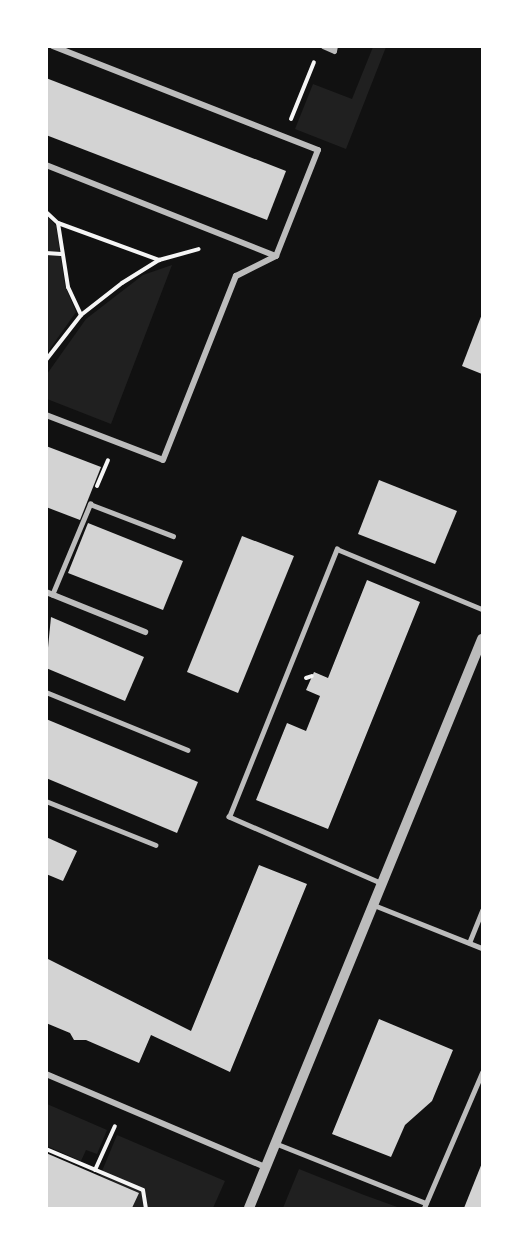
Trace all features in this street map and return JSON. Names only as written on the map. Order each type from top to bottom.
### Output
[{"type":"street","points":[[46,415],[163,460],[236,276],[276,256],[318,150],[53,46]]},
{"type":"street","points":[[46,165],[276,256]]},
{"type":"street","points":[[50,593],[146,632]]},
{"type":"street","points":[[249,1209],[483,639]]},
{"type":"street","points":[[46,1074],[265,1167]]},
{"type":"lane","points":[[323,46],[334,51],[336,46]]},
{"type":"lane","points":[[50,593],[90,504],[174,536]]},
{"type":"lane","points":[[383,884],[229,818],[337,549],[483,609]]},
{"type":"lane","points":[[46,692],[188,750]]},
{"type":"lane","points":[[46,801],[156,845]]},
{"type":"lane","points":[[374,905],[483,948]]},
{"type":"lane","points":[[470,943],[483,911]]},
{"type":"lane","points":[[275,1143],[425,1206],[483,1073]]},
{"type":"path","points":[[285,137],[316,57]]},
{"type":"path","points":[[46,212],[58,223],[159,260]]},
{"type":"path","points":[[58,223],[61,254],[81,315]]},
{"type":"path","points":[[47,358],[81,315],[159,260],[232,239]]},
{"type":"path","points":[[46,253],[61,254]]},
{"type":"path","points":[[90,504],[116,442]]},
{"type":"path","points":[[95,1170],[115,1125]]},
{"type":"path","points":[[46,1149],[143,1190],[146,1209]]},
{"type":"shaded area","points":[[373,47],[386,47],[346,149],[295,129],[313,84],[352,99]]},
{"type":"shaded area","points":[[47,216],[56,226],[65,286],[76,312],[47,353]]},
{"type":"shaded area","points":[[172,265],[111,424],[47,399],[47,374],[86,319],[143,275]]},
{"type":"shaded area","points":[[47,1104],[107,1130],[97,1154],[86,1150],[81,1161],[47,1146]]},
{"type":"shaded area","points":[[117,1135],[225,1181],[213,1208],[132,1208],[139,1193],[100,1176]]},
{"type":"shaded area","points":[[299,1169],[364,1195],[400,1208],[283,1208]]},
{"type":"building","points":[[46,78],[286,171],[267,220],[46,135]]},
{"type":"building","points":[[482,314],[482,374],[462,366]]},
{"type":"building","points":[[46,446],[101,467],[80,520],[46,507]]},
{"type":"building","points":[[379,480],[457,511],[435,564],[358,534]]},
{"type":"building","points":[[88,523],[183,561],[163,610],[68,573]]},
{"type":"building","points":[[242,536],[294,556],[238,693],[187,672]]},
{"type":"building","points":[[367,580],[420,602],[328,829],[256,800],[287,723],[306,731],[320,696],[306,690],[314,672],[328,678]]},
{"type":"building","points":[[51,617],[144,657],[125,701],[46,668]]},
{"type":"building","points":[[46,719],[198,782],[177,833],[46,778]]},
{"type":"building","points":[[46,837],[77,851],[63,881],[46,874]]},
{"type":"building","points":[[259,865],[307,884],[230,1072],[151,1035],[139,1063],[86,1040],[74,1040],[70,1033],[46,1023],[46,958],[191,1031]]},
{"type":"building","points":[[379,1019],[453,1050],[432,1101],[405,1125],[391,1157],[332,1134]]},
{"type":"building","points":[[46,1153],[139,1193],[132,1208],[46,1208]]},
{"type":"building","points":[[482,1163],[482,1208],[464,1208]]}]
